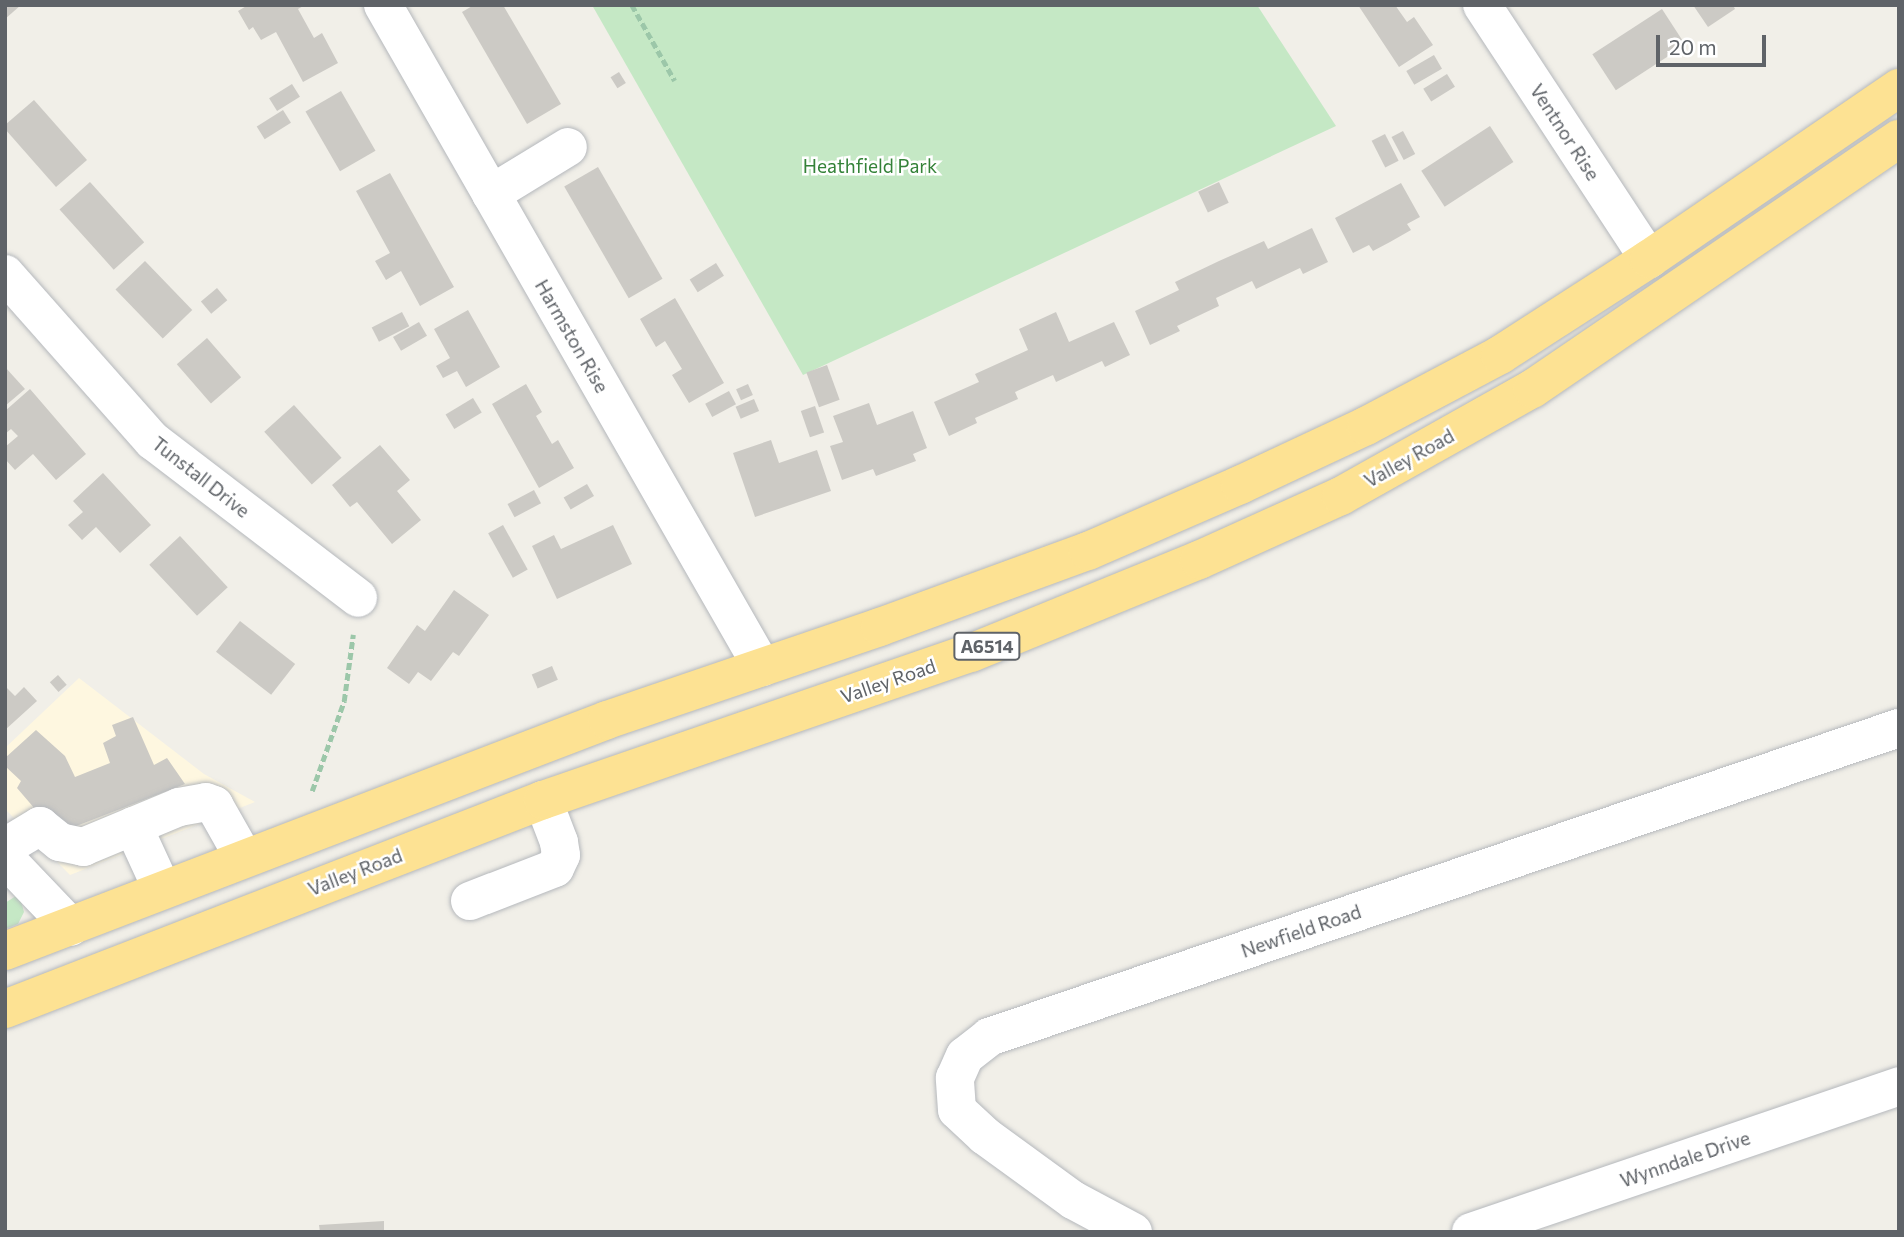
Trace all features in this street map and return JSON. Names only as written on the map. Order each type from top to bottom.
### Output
[{"type":"highway","points":[[5,951],[607,720],[1088,551],[1240,485],[1366,426],[1500,355],[1649,258],[1899,88]]},
{"type":"highway","name":"Valley Road","points":[[5,1009],[542,800],[971,653],[1199,560],[1341,496],[1532,389],[1899,139]]},
{"type":"street","name":"Harmston Rise","points":[[383,5],[762,667]]},
{"type":"street","name":"Ventnor Rise","points":[[1482,5],[1649,258]]},
{"type":"street","points":[[491,194],[568,147]]},
{"type":"street","name":"Tunstall Drive","points":[[5,274],[153,441],[358,598]]},
{"type":"street","name":"Newfield Road","points":[[1133,1232],[1073,1200],[985,1136],[957,1110],[955,1078],[965,1056],[989,1037],[1899,728]]},
{"type":"street","points":[[470,901],[555,868],[561,855],[559,842],[542,800]]},
{"type":"street","points":[[5,847],[40,826],[60,842],[83,847],[193,802],[206,802],[214,805],[244,858]]},
{"type":"street","points":[[133,826],[162,889]]},
{"type":"street","points":[[5,859],[71,927]]},
{"type":"street","name":"Wynndale Drive","points":[[1471,1232],[1899,1086]]},
{"type":"path","points":[[632,5],[676,80]]},
{"type":"path","points":[[311,795],[344,701],[358,598]]},
{"type":"shaded area","points":[[79,678],[204,774],[255,802],[70,875],[5,809],[5,748]]},
{"type":"green space","name":"Heathfield Park","points":[[592,5],[1257,5],[1336,126],[803,375]]},
{"type":"green space","points":[[19,894],[24,912],[18,924],[5,929],[5,903]]},
{"type":"building","points":[[5,5],[21,5],[5,19]]},
{"type":"building","points":[[248,5],[305,5],[298,9],[314,38],[322,33],[338,63],[303,82],[276,32],[261,40],[253,27],[249,30],[238,11]]},
{"type":"building","points":[[474,5],[503,5],[561,104],[527,124],[462,12]]},
{"type":"building","points":[[1358,5],[1395,5],[1407,22],[1414,17],[1433,45],[1399,67]]},
{"type":"building","points":[[1693,5],[1733,5],[1735,9],[1708,27]]},
{"type":"building","points":[[1662,9],[1685,45],[1616,90],[1592,54]]},
{"type":"building","points":[[1434,55],[1442,69],[1414,85],[1406,71]]},
{"type":"building","points":[[619,72],[626,83],[617,88],[611,77]]},
{"type":"building","points":[[1447,74],[1455,87],[1431,102],[1423,89]]},
{"type":"building","points":[[292,84],[300,97],[277,111],[269,98]]},
{"type":"building","points":[[341,91],[376,151],[340,171],[305,112]]},
{"type":"building","points":[[34,100],[87,160],[56,187],[5,129],[5,125]]},
{"type":"building","points":[[283,110],[291,123],[265,139],[257,126]]},
{"type":"building","points":[[1490,126],[1513,162],[1445,207],[1421,171]]},
{"type":"building","points":[[1403,131],[1415,154],[1404,160],[1392,137]]},
{"type":"building","points":[[1385,134],[1399,161],[1385,168],[1372,141]]},
{"type":"building","points":[[598,167],[662,279],[629,298],[564,186]]},
{"type":"building","points":[[390,173],[454,287],[420,306],[401,271],[386,280],[375,261],[390,253],[356,191]]},
{"type":"building","points":[[90,182],[144,242],[114,270],[60,209]]},
{"type":"building","points":[[1219,182],[1229,203],[1208,213],[1198,192]]},
{"type":"building","points":[[1401,183],[1420,217],[1407,224],[1411,230],[1390,242],[1373,251],[1369,245],[1353,253],[1335,218]]},
{"type":"building","points":[[1312,228],[1328,262],[1303,274],[1300,268],[1256,289],[1252,281],[1216,298],[1219,306],[1177,326],[1180,331],[1150,345],[1135,311],[1179,290],[1175,282],[1264,241],[1268,249]]},
{"type":"building","points":[[145,261],[192,310],[163,338],[116,289]]},
{"type":"building","points":[[716,263],[724,276],[698,292],[690,279]]},
{"type":"building","points":[[217,288],[227,300],[211,314],[201,301]]},
{"type":"building","points":[[675,298],[724,383],[689,403],[672,375],[682,369],[665,341],[656,347],[640,319]]},
{"type":"building","points":[[468,310],[500,367],[466,387],[457,371],[443,378],[436,366],[450,358],[434,329]]},
{"type":"building","points":[[402,312],[409,326],[379,342],[372,327]]},
{"type":"building","points":[[1056,312],[1069,342],[1114,322],[1130,355],[1105,367],[1102,361],[1056,382],[1053,375],[1015,392],[1018,399],[975,418],[977,423],[949,436],[934,402],[979,382],[975,374],[1028,350],[1019,329]]},
{"type":"building","points":[[419,322],[427,336],[401,351],[393,337]]},
{"type":"building","points":[[207,338],[241,377],[211,403],[177,364]]},
{"type":"building","points":[[827,365],[840,400],[819,407],[806,373]]},
{"type":"building","points":[[5,367],[25,389],[5,406]]},
{"type":"building","points":[[526,384],[542,412],[536,416],[552,444],[558,440],[574,468],[539,488],[492,404]]},
{"type":"building","points":[[748,384],[753,395],[741,400],[736,389]]},
{"type":"building","points":[[30,389],[86,454],[56,480],[33,454],[15,470],[5,459],[5,447],[18,436],[11,429],[5,434],[5,411]]},
{"type":"building","points":[[729,391],[736,404],[712,417],[705,404]]},
{"type":"building","points":[[473,398],[482,413],[454,429],[446,414]]},
{"type":"building","points":[[754,399],[759,411],[741,419],[736,407]]},
{"type":"building","points":[[869,403],[877,425],[913,411],[927,448],[913,454],[916,461],[876,476],[873,469],[842,480],[830,446],[843,442],[833,416]]},
{"type":"building","points":[[294,405],[342,458],[312,485],[264,432]]},
{"type":"building","points":[[815,406],[824,432],[810,437],[801,411]]},
{"type":"building","points":[[771,440],[779,463],[817,450],[831,491],[755,517],[733,453]]},
{"type":"building","points":[[380,445],[410,480],[397,491],[421,520],[392,544],[357,502],[350,507],[332,485]]},
{"type":"building","points":[[103,473],[151,525],[120,553],[96,527],[82,540],[68,525],[83,512],[73,501]]},
{"type":"building","points":[[587,484],[594,496],[571,510],[564,498]]},
{"type":"building","points":[[534,490],[541,503],[515,517],[508,504]]},
{"type":"building","points":[[503,525],[528,570],[513,578],[488,533]]},
{"type":"building","points":[[613,525],[632,564],[557,599],[532,546],[554,535],[561,549]]},
{"type":"building","points":[[180,536],[228,587],[197,616],[149,565]]},
{"type":"building","points":[[454,590],[489,615],[459,656],[453,652],[431,681],[418,672],[409,684],[387,668],[417,625],[425,631]]},
{"type":"building","points":[[240,621],[295,664],[271,695],[216,652]]},
{"type":"building","points":[[552,666],[558,680],[538,688],[532,675]]},
{"type":"building","points":[[58,675],[67,685],[59,692],[50,682]]},
{"type":"building","points":[[5,686],[15,696],[24,687],[37,701],[5,730]]},
{"type":"building","points":[[133,717],[154,765],[167,758],[185,784],[66,830],[41,816],[17,788],[21,781],[5,766],[5,758],[36,730],[65,756],[75,777],[110,763],[103,743],[116,736],[112,725]]},
{"type":"building","points":[[384,1221],[384,1232],[320,1232],[319,1225]]}]
